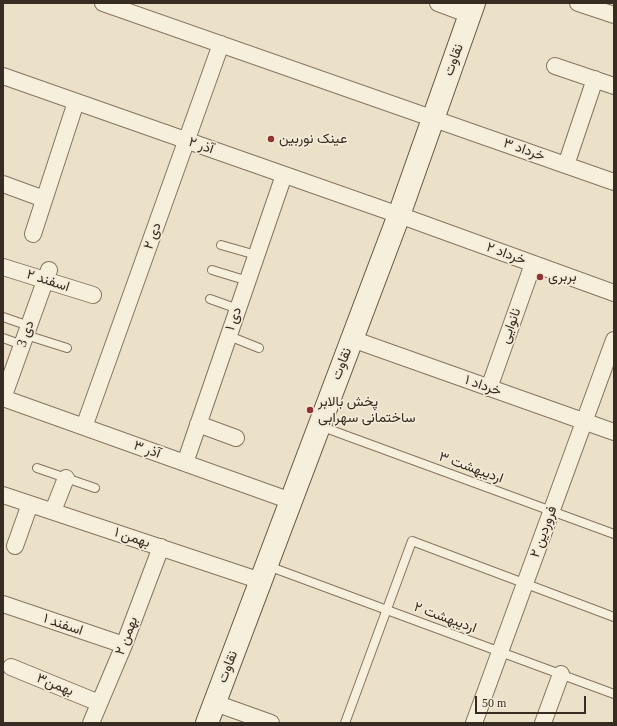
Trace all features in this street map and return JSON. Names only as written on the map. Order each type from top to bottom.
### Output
[{"type":"street","name":"خرداد ۳","points":[[103,3],[614,182]]},
{"type":"street","points":[[438,3],[472,9]]},
{"type":"street","points":[[578,3],[614,15]]},
{"type":"street","name":"نقاوت","points":[[207,723],[399,215],[472,9]]},
{"type":"street","name":"دی ۲","points":[[84,427],[221,44]]},
{"type":"street","points":[[555,66],[614,86]]},
{"type":"street","name":"آذر ۲","points":[[3,76],[399,215]]},
{"type":"street","points":[[566,166],[594,79]]},
{"type":"street","points":[[33,234],[76,102]]},
{"type":"street","name":"دی ۱","points":[[185,463],[284,175]]},
{"type":"street","points":[[3,184],[44,199]]},
{"type":"street","name":"خرداد ۲","points":[[399,215],[614,293]]},
{"type":"street","name":"نانوایی","points":[[489,388],[533,264]]},
{"type":"street","name":"اسفند ۲","points":[[3,267],[47,275],[93,295]]},
{"type":"street","name":"دی 3","points":[[3,398],[47,275]]},
{"type":"street","name":"خرداد ۱","points":[[352,339],[614,432]]},
{"type":"street","name":"فروردین ۲","points":[[474,723],[614,340]]},
{"type":"street","name":"آذر ۳","points":[[3,398],[291,501]]},
{"type":"street","points":[[198,424],[236,438]]},
{"type":"street","points":[[53,511],[66,478]]},
{"type":"street","name":"بهمن ۱","points":[[3,495],[161,548],[264,573]]},
{"type":"street","points":[[15,546],[30,504]]},
{"type":"street","name":"بهمن ۲","points":[[91,723],[124,645],[161,548]]},
{"type":"street","name":"اسفند ۱","points":[[3,604],[124,645]]},
{"type":"street","name":"بهمن۳","points":[[11,666],[99,703]]},
{"type":"street","points":[[543,723],[561,674]]},
{"type":"street","points":[[215,703],[271,723]]},
{"type":"lane","points":[[221,245],[256,255]]},
{"type":"lane","points":[[212,270],[248,280]]},
{"type":"lane","points":[[210,299],[238,309]]},
{"type":"lane","points":[[3,317],[26,335],[67,348]]},
{"type":"lane","points":[[3,338],[26,335]]},
{"type":"lane","points":[[229,336],[259,348]]},
{"type":"lane","name":"اردیبهشت ۳","points":[[319,426],[614,534]]},
{"type":"lane","points":[[37,468],[95,488]]},
{"type":"lane","points":[[345,723],[412,541],[614,617]]},
{"type":"lane","name":"اردیبهشت ۲","points":[[264,573],[386,610],[614,694]]},
{"type":"place","name":"عینک نوربین","points":[[271,139]]},
{"type":"place","name":"بربری","points":[[540,277]]},
{"type":"place","name":"پخش بالابر ساختمانی سهرابی","points":[[310,410]]}]
